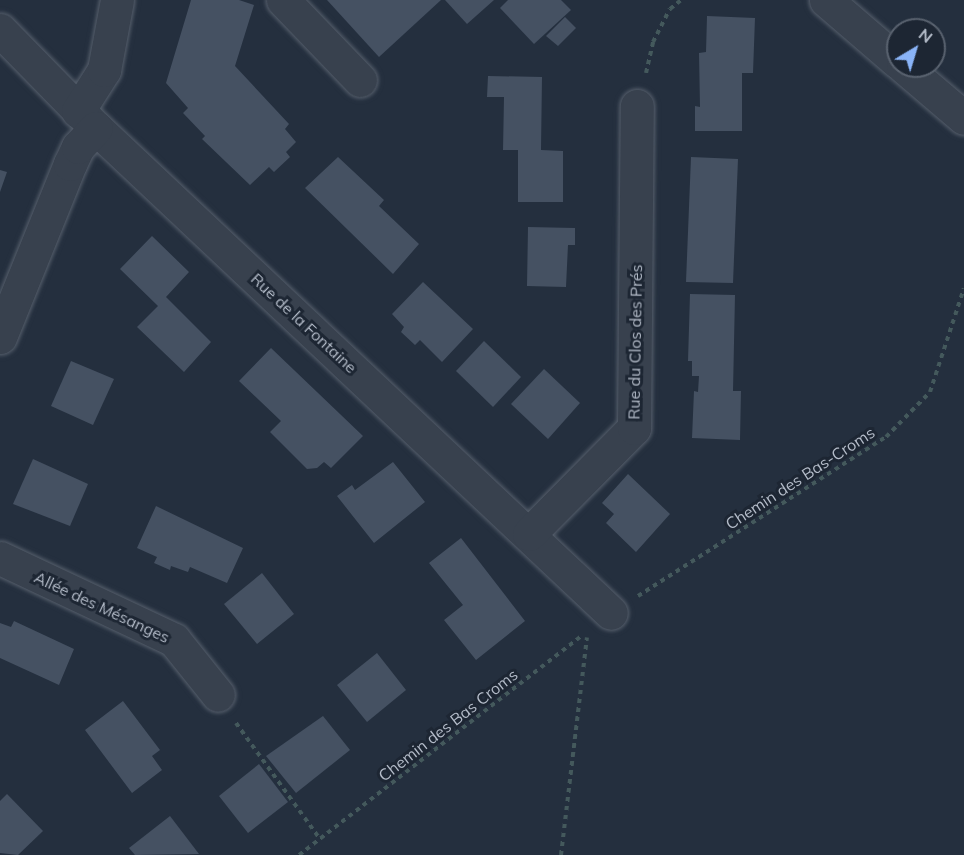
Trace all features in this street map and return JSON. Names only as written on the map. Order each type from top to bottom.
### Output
[{"type":"street","points":[[0,337],[78,147],[104,70],[117,0]]},
{"type":"street","points":[[283,0],[360,80]]},
{"type":"street","points":[[826,0],[886,52]]},
{"type":"street","name":"Rue de la Fontaine","points":[[0,30],[87,119],[529,534],[599,622]]},
{"type":"street","points":[[917,78],[964,118]]},
{"type":"street","name":"Rue du Clos des Prés","points":[[529,534],[634,428],[637,106]]},
{"type":"street","name":"Allée des Mésanges","points":[[0,558],[174,640],[218,695]]},
{"type":"path","points":[[653,42],[670,9],[681,0]]},
{"type":"path","name":"Chemin des Bas-Croms","points":[[599,622],[886,437],[930,392],[964,288]]},
{"type":"path","points":[[561,855],[599,622]]},
{"type":"path","name":"Chemin des Bas Croms","points":[[299,855],[599,622]]},
{"type":"path","points":[[218,695],[320,839]]},
{"type":"building","points":[[191,0],[239,0],[254,5],[235,66],[289,124],[285,129],[296,142],[286,152],[290,157],[274,172],[269,167],[250,185],[202,139],[205,136],[183,113],[188,108],[166,83]]},
{"type":"building","points":[[327,0],[441,0],[379,57]]},
{"type":"building","points":[[445,0],[494,0],[467,24]]},
{"type":"building","points":[[508,0],[561,0],[571,10],[534,44],[500,8]]},
{"type":"building","points":[[707,16],[755,18],[753,73],[742,73],[742,131],[695,131],[695,106],[700,107],[699,53],[706,52]]},
{"type":"building","points":[[565,17],[576,28],[558,46],[546,36]]},
{"type":"building","points":[[488,76],[542,77],[541,150],[563,151],[563,202],[518,202],[518,150],[503,150],[504,97],[487,97]]},
{"type":"building","points":[[338,157],[384,200],[379,206],[419,244],[393,274],[305,188]]},
{"type":"building","points":[[691,157],[738,159],[733,283],[686,282]]},
{"type":"building","points":[[0,170],[7,172],[0,192]]},
{"type":"building","points":[[528,227],[575,228],[575,245],[568,245],[566,287],[527,286]]},
{"type":"building","points":[[152,236],[189,272],[166,297],[211,342],[184,372],[137,327],[158,306],[120,269]]},
{"type":"building","points":[[423,282],[473,329],[442,362],[420,340],[415,345],[401,332],[404,327],[392,314]]},
{"type":"building","points":[[690,294],[735,295],[733,391],[741,391],[740,440],[692,438],[694,391],[698,392],[699,376],[692,376],[692,361],[688,361]]},
{"type":"building","points":[[484,341],[521,377],[493,407],[456,371]]},
{"type":"building","points":[[271,348],[363,436],[331,468],[324,462],[317,468],[307,469],[270,432],[281,421],[239,381]]},
{"type":"building","points":[[71,361],[114,379],[93,425],[51,406]]},
{"type":"building","points":[[544,369],[580,403],[548,439],[511,404]]},
{"type":"building","points":[[33,459],[88,484],[70,526],[13,504]]},
{"type":"building","points":[[393,462],[425,502],[374,543],[337,496],[352,485],[355,490]]},
{"type":"building","points":[[628,474],[670,514],[636,552],[606,523],[614,514],[602,503]]},
{"type":"building","points":[[156,506],[243,548],[227,583],[190,567],[188,572],[171,566],[170,570],[154,563],[157,557],[137,548]]},
{"type":"building","points":[[461,538],[525,621],[476,660],[444,620],[463,605],[429,563]]},
{"type":"building","points":[[262,573],[294,614],[257,644],[224,604]]},
{"type":"building","points":[[14,621],[74,649],[59,685],[0,658],[0,623],[11,627]]},
{"type":"building","points":[[377,653],[406,690],[367,722],[337,685]]},
{"type":"building","points":[[123,701],[160,750],[152,756],[162,770],[132,793],[85,730]]},
{"type":"building","points":[[323,716],[350,750],[296,793],[266,756]]},
{"type":"building","points":[[259,764],[288,802],[248,833],[219,796]]},
{"type":"building","points":[[7,794],[43,831],[18,855],[0,853],[0,801]]},
{"type":"building","points":[[170,816],[199,854],[135,855],[129,848]]}]
